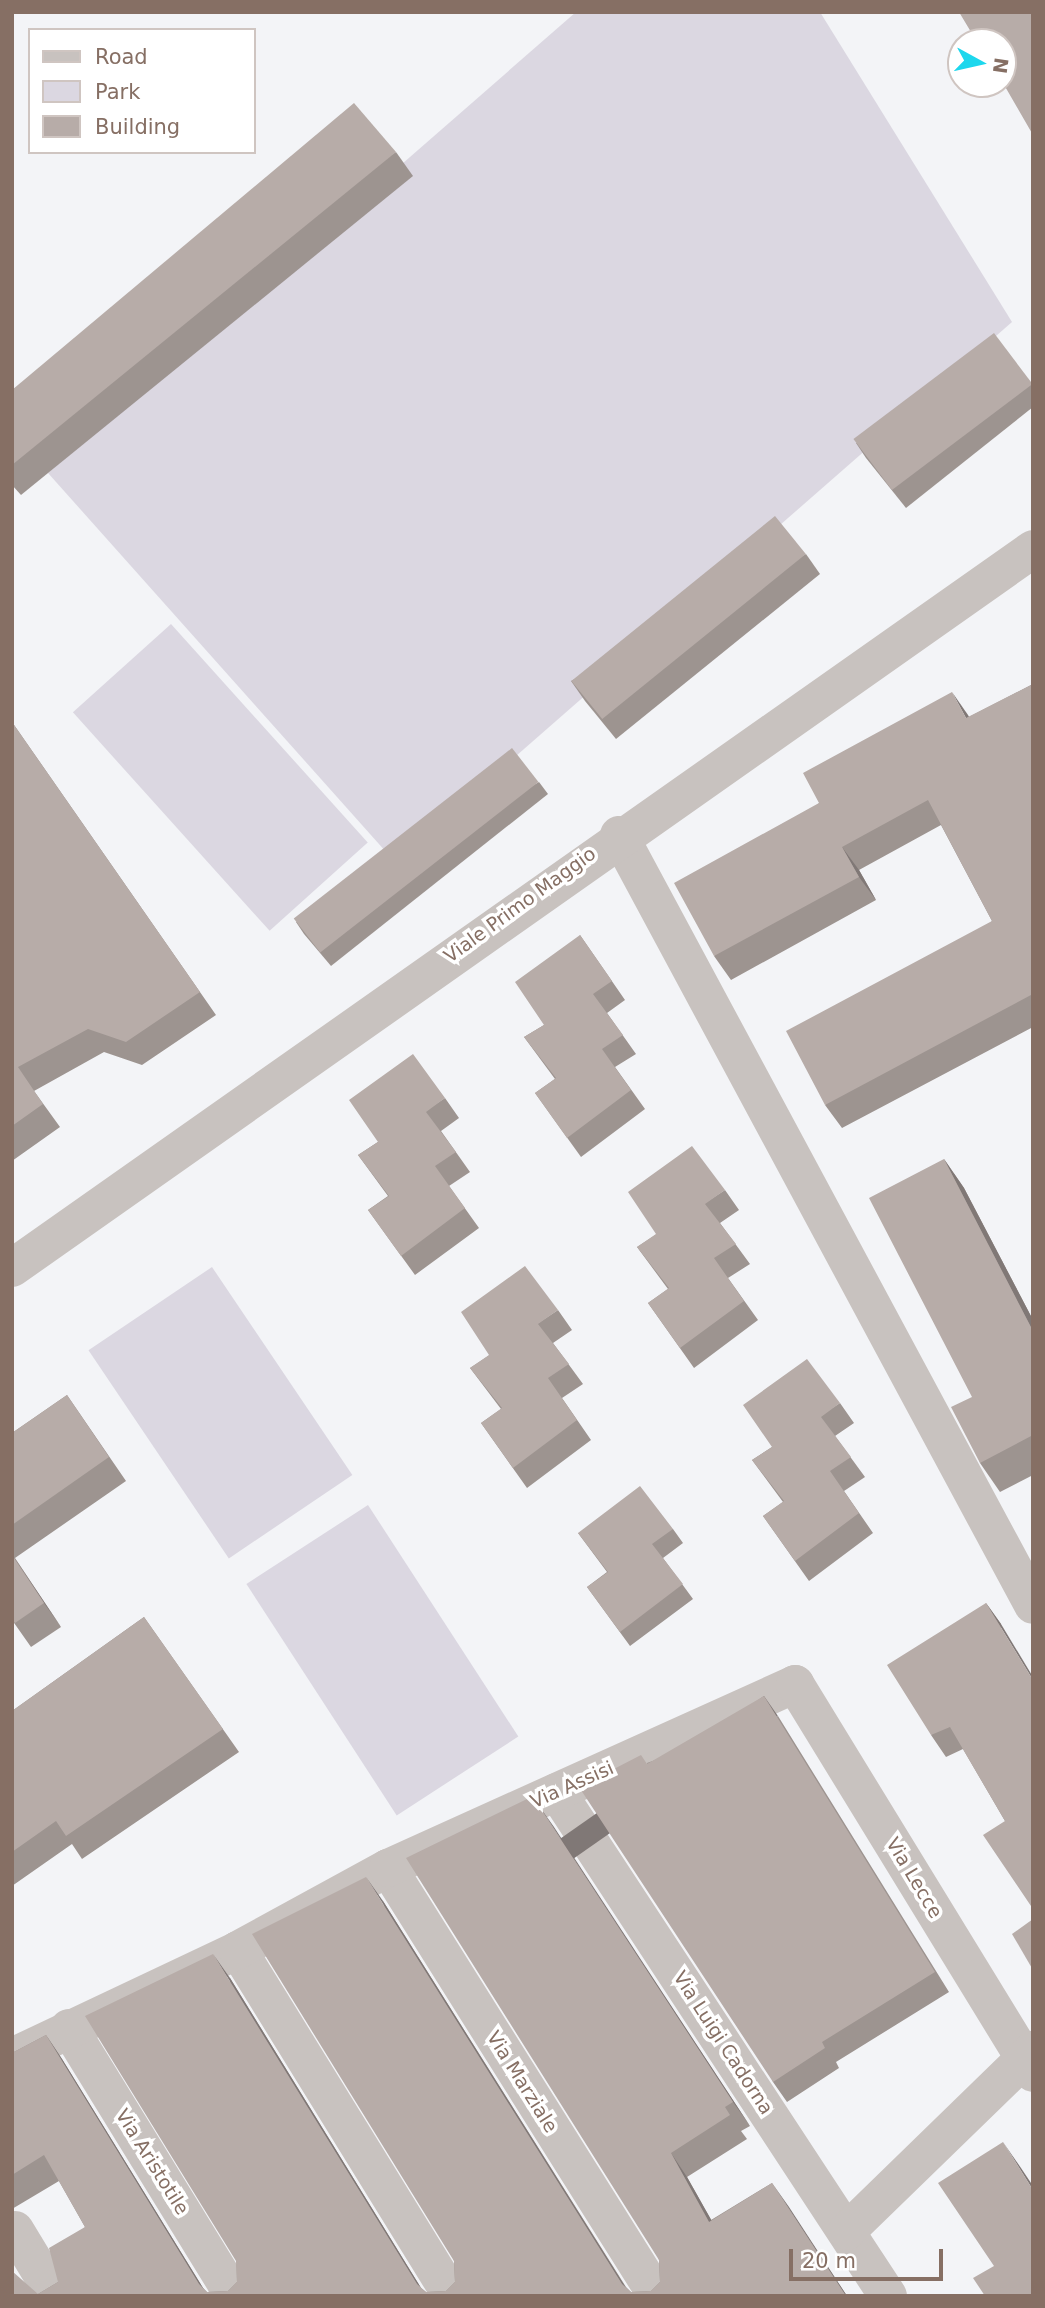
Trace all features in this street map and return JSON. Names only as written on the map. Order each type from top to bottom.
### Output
[{"type":"street","name":"Viale Primo Maggio","points":[[12,1268],[619,835],[1033,549]]},
{"type":"street","points":[[619,835],[1033,1605]]},
{"type":"street","name":"Via Assisi","points":[[12,2057],[238,1950],[388,1868],[795,1684]]},
{"type":"street","name":"Via Lecce","points":[[795,1684],[1029,2060]]},
{"type":"street","name":"Via Luigi Cadorna","points":[[557,1792],[888,2296]]},
{"type":"street","name":"Via Marziale","points":[[388,1868],[657,2296]]},
{"type":"street","points":[[238,1950],[452,2296]]},
{"type":"street","name":"Via Aristotile","points":[[69,2028],[234,2296]]},
{"type":"street","points":[[847,2231],[1029,2060]]},
{"type":"street","points":[[15,2230],[55,2296]]},
{"type":"green space","points":[[576,12],[820,12],[1012,322],[395,862],[48,473]]},
{"type":"green space","points":[[171,624],[368,842],[270,931],[73,712]]},
{"type":"green space","points":[[212,1267],[352,1475],[229,1558],[88,1350]]},
{"type":"green space","points":[[368,1505],[518,1736],[397,1815],[246,1584]]},
{"type":"building","points":[[959,12],[1033,12],[1033,135],[1012,98],[1017,98],[1017,28],[969,28]]},
{"type":"building","points":[[354,103],[396,152],[12,465],[12,390]]},
{"type":"building","points":[[994,333],[1033,384],[892,490],[853,439]]},
{"type":"building","points":[[775,516],[806,554],[602,719],[571,681]]},
{"type":"building","points":[[1033,684],[1033,999],[1031,995],[825,1105],[786,1031],[992,921],[928,800],[842,847],[859,877],[714,956],[674,883],[819,803],[803,773],[952,692],[966,718]]},
{"type":"building","points":[[12,722],[200,992],[126,1042],[88,1029],[18,1067],[43,1104],[12,1126]]},
{"type":"building","points":[[512,748],[538,782],[320,952],[294,919]]},
{"type":"building","points":[[580,935],[612,981],[593,994],[623,1035],[602,1049],[631,1090],[567,1138],[535,1093],[556,1078],[524,1037],[544,1025],[515,982]]},
{"type":"building","points":[[413,1054],[445,1098],[426,1112],[456,1152],[435,1166],[465,1208],[401,1256],[368,1210],[389,1196],[358,1155],[378,1142],[349,1100]]},
{"type":"building","points":[[692,1146],[725,1190],[705,1204],[736,1244],[714,1258],[744,1301],[680,1348],[648,1303],[669,1288],[637,1247],[656,1234],[628,1192]]},
{"type":"building","points":[[944,1159],[1033,1331],[1033,1435],[980,1463],[951,1407],[972,1397],[869,1198]]},
{"type":"building","points":[[525,1266],[558,1310],[538,1324],[569,1364],[548,1378],[577,1420],[513,1468],[481,1423],[502,1408],[470,1368],[489,1355],[461,1312]]},
{"type":"building","points":[[807,1359],[840,1403],[821,1417],[851,1457],[830,1471],[859,1513],[795,1561],[763,1516],[784,1501],[752,1460],[772,1447],[743,1405]]},
{"type":"building","points":[[67,1395],[109,1457],[12,1525],[12,1433]]},
{"type":"building","points":[[640,1486],[673,1529],[652,1544],[683,1584],[620,1632],[587,1587],[608,1572],[578,1533]]},
{"type":"building","points":[[12,1555],[44,1603],[15,1623],[12,1620]]},
{"type":"building","points":[[986,1603],[1033,1680],[1033,1909],[983,1835],[1005,1821],[950,1727],[931,1735],[887,1665]]},
{"type":"building","points":[[144,1617],[223,1729],[66,1836],[56,1821],[12,1852],[12,1711]]},
{"type":"building","points":[[764,1696],[935,1972],[822,2042],[825,2048],[773,2082],[579,1787],[641,1755],[647,1764]]},
{"type":"building","points":[[527,1799],[537,1803],[733,2102],[725,2107],[730,2115],[671,2153],[709,2222],[772,2183],[846,2296],[12,2296],[12,2271],[38,2294],[58,2282],[49,2248],[85,2227],[44,2155],[12,2175],[12,2053],[46,2035],[199,2284],[207,2292],[228,2291],[237,2282],[236,2261],[85,2016],[213,1954],[417,2284],[426,2292],[446,2291],[455,2282],[454,2261],[252,1934],[366,1877],[622,2284],[631,2292],[651,2291],[660,2282],[659,2260],[406,1858]]},
{"type":"building","points":[[1033,1919],[1033,1970],[1012,1934]]},
{"type":"building","points":[[1003,2142],[1033,2190],[1033,2296],[985,2296],[973,2278],[994,2266],[938,2183]]}]
